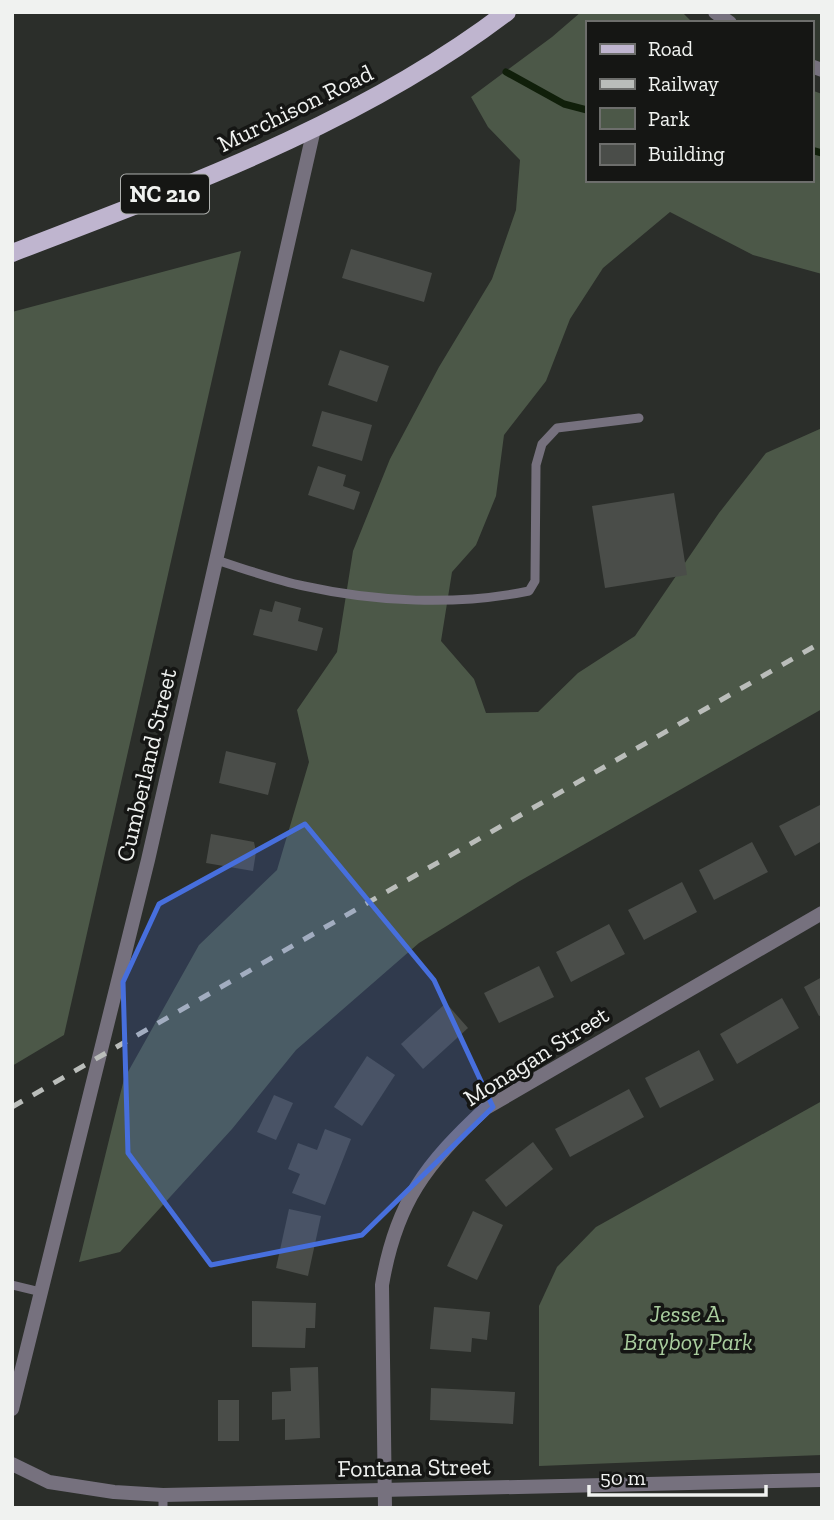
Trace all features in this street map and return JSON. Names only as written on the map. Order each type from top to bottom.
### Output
[{"type":"main road","name":"Murchison Road","points":[[12,253],[187,186],[314,129],[394,87],[463,46],[507,12]]},
{"type":"street","name":"Cumberland Street","points":[[12,1409],[148,860],[314,129]]},
{"type":"street","name":"Monagan Street","points":[[385,1508],[382,1285],[397,1222],[411,1192],[429,1166],[486,1108],[822,913]]},
{"type":"street","name":"Fontana Street","points":[[12,1464],[49,1482],[163,1502],[384,1490],[822,1480]]},
{"type":"lane","points":[[216,560],[303,586],[374,598],[492,598],[529,591],[535,581],[536,465],[542,444],[557,428],[639,418]]},
{"type":"lane","points":[[12,1285],[41,1292]]},
{"type":"highlighted area","points":[[305,824],[434,980],[493,1107],[362,1235],[211,1265],[128,1153],[123,982],[159,904]]},
{"type":"shaded area","points":[[721,12],[822,12],[822,67],[813,64],[813,21],[732,21]]},
{"type":"green space","points":[[581,12],[682,12],[691,21],[586,21],[586,182],[813,182],[813,91],[822,94],[822,274],[753,255],[670,212],[603,268],[570,319],[546,381],[504,435],[496,496],[476,545],[452,572],[441,641],[474,679],[486,713],[538,712],[578,673],[635,636],[719,513],[766,453],[822,428],[822,709],[518,882],[419,943],[296,1050],[232,1129],[120,1252],[79,1262],[124,1079],[199,945],[277,870],[309,762],[297,710],[337,652],[353,551],[390,459],[439,367],[492,279],[516,210],[520,160],[488,127],[471,97]]},
{"type":"green space","points":[[241,251],[64,1035],[12,1066],[12,312]]},
{"type":"green space","name":"Jesse A. Brayboy Park","points":[[822,1101],[822,1455],[539,1466],[539,1306],[557,1267],[596,1227]]},
{"type":"building","points":[[351,249],[432,273],[424,302],[342,278]]},
{"type":"building","points":[[340,350],[389,366],[377,402],[328,385]]},
{"type":"building","points":[[322,411],[372,425],[362,461],[312,446]]},
{"type":"building","points":[[318,466],[346,475],[343,486],[360,492],[354,510],[308,495]]},
{"type":"building","points":[[674,493],[687,575],[605,588],[592,506]]},
{"type":"building","points":[[275,601],[301,608],[298,621],[323,628],[317,651],[253,635],[260,609],[272,612]]},
{"type":"building","points":[[226,751],[276,763],[268,795],[219,783]]},
{"type":"building","points":[[822,804],[822,841],[795,856],[779,826]]},
{"type":"building","points":[[211,834],[254,842],[256,852],[253,871],[206,863]]},
{"type":"building","points":[[752,842],[768,872],[714,900],[699,870]]},
{"type":"building","points":[[682,882],[697,912],[644,940],[628,910]]},
{"type":"building","points":[[609,924],[625,954],[571,982],[556,952]]},
{"type":"building","points":[[539,966],[554,997],[499,1023],[484,993]]},
{"type":"building","points":[[822,977],[822,1015],[819,1016],[804,987]]},
{"type":"building","points":[[782,998],[799,1028],[737,1064],[720,1034]]},
{"type":"building","points":[[446,1003],[468,1028],[423,1069],[401,1044]]},
{"type":"building","points":[[699,1050],[714,1080],[660,1108],[645,1078]]},
{"type":"building","points":[[367,1056],[395,1075],[362,1126],[334,1107]]},
{"type":"building","points":[[629,1089],[644,1117],[570,1157],[555,1129]]},
{"type":"building","points":[[274,1095],[293,1103],[276,1140],[257,1132]]},
{"type":"building","points":[[325,1129],[351,1139],[325,1205],[292,1193],[300,1174],[288,1169],[298,1143],[317,1150]]},
{"type":"building","points":[[533,1142],[553,1169],[506,1207],[485,1180]]},
{"type":"building","points":[[289,1209],[321,1216],[308,1276],[276,1268]]},
{"type":"building","points":[[473,1211],[503,1225],[477,1280],[447,1266]]},
{"type":"building","points":[[252,1301],[316,1303],[315,1328],[306,1328],[305,1348],[252,1347]]},
{"type":"building","points":[[434,1307],[490,1312],[487,1340],[472,1338],[471,1352],[430,1349]]},
{"type":"building","points":[[318,1367],[320,1438],[285,1440],[285,1419],[272,1420],[272,1392],[291,1391],[290,1368]]},
{"type":"building","points":[[431,1388],[515,1392],[513,1424],[430,1420]]},
{"type":"building","points":[[218,1400],[239,1400],[239,1441],[218,1441]]},
{"type":"waterway","points":[[506,72],[564,104],[586,110]]},
{"type":"waterway","points":[[813,151],[822,153]]},
{"type":"railway","points":[[12,1107],[822,642]]}]
